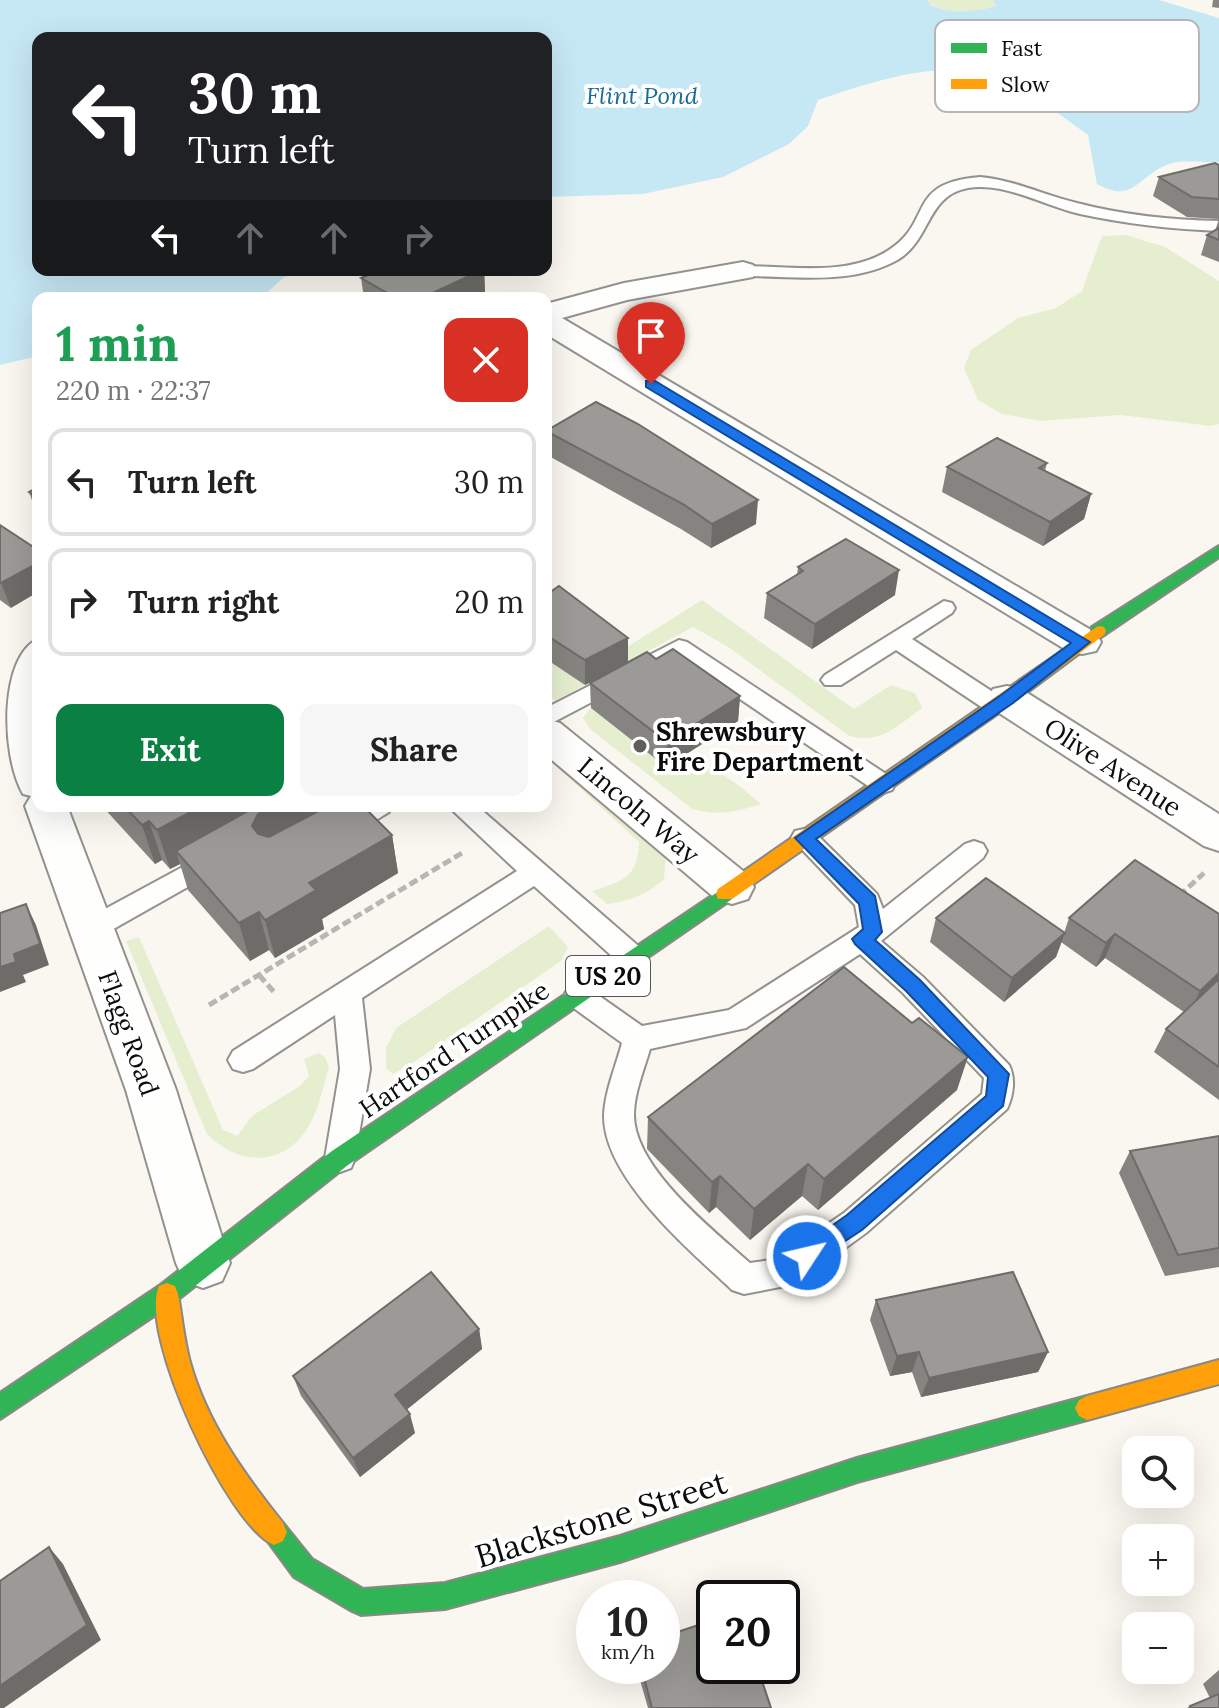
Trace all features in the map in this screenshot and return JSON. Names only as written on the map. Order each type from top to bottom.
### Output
[{"type":"main road","name":"Hartford Turnpike","points":[[0,1407],[167,1294],[340,1158],[1219,550]]},
{"type":"main road","name":"Blackstone Street","points":[[167,1294],[179,1365],[198,1419],[248,1500],[303,1568],[361,1602],[445,1596],[620,1549],[857,1470],[1219,1372]]},
{"type":"street","points":[[552,311],[624,292],[743,271]]},
{"type":"street","points":[[552,325],[1082,642]]},
{"type":"street","points":[[32,658],[20,676],[19,690],[22,734],[32,765]]},
{"type":"street","name":"Olive Avenue","points":[[1002,703],[1219,835]]},
{"type":"street","name":"Lincoln Way","points":[[552,738],[732,887]]},
{"type":"street","name":"Flagg Road","points":[[48,812],[166,1133],[203,1263]]},
{"type":"lane","points":[[743,271],[838,270],[874,264],[896,253],[917,233],[930,207],[945,189],[972,183],[1004,184],[1091,211],[1190,226],[1219,226]]},
{"type":"lane","points":[[833,680],[944,608]]},
{"type":"lane","points":[[896,639],[1002,703]]},
{"type":"lane","points":[[552,715],[679,647],[883,784]]},
{"type":"lane","points":[[316,841],[369,812]]},
{"type":"lane","points":[[468,812],[633,958]]},
{"type":"lane","points":[[638,1039],[618,1119],[632,1162],[678,1217],[744,1279],[784,1273],[843,1231],[996,1100],[999,1074],[867,936],[868,901],[804,838]]},
{"type":"lane","points":[[91,929],[241,845]]},
{"type":"lane","points":[[578,996],[638,1039],[736,1020],[867,936],[974,851]]},
{"type":"lane","points":[[243,1060],[535,872]]},
{"type":"lane","points":[[340,1158],[355,1069],[347,993]]},
{"type":"path","points":[[209,1005],[431,871]]},
{"type":"green space","points":[[928,0],[992,0],[998,6],[956,12],[930,5]]},
{"type":"green space","points":[[1126,235],[1165,247],[1219,281],[1219,424],[1211,426],[1120,415],[1041,421],[1002,414],[978,400],[964,368],[971,350],[1018,318],[1056,308],[1082,291],[1102,236]]},
{"type":"green space","points":[[702,600],[854,709],[891,685],[915,693],[922,708],[888,732],[871,738],[849,736],[730,648],[693,627],[555,701],[552,698],[552,662],[579,677]]},
{"type":"green space","points":[[591,708],[666,767],[695,765],[718,772],[761,804],[727,812],[692,809],[590,729],[583,718]]},
{"type":"green space","points":[[552,757],[666,853],[664,879],[644,893],[607,904],[592,891],[620,881],[632,871],[639,842],[552,762]]},
{"type":"green space","points":[[549,926],[568,947],[561,961],[411,1064],[393,1074],[386,1068],[386,1048],[396,1028]]},
{"type":"green space","points":[[139,937],[223,1130],[237,1136],[253,1115],[300,1086],[309,1076],[304,1059],[319,1053],[325,1057],[329,1067],[310,1125],[283,1152],[270,1157],[243,1156],[218,1144],[207,1134],[126,941]]},
{"type":"water","name":"Flint Pond","points":[[0,0],[928,0],[930,5],[963,12],[997,6],[992,0],[1159,0],[1219,18],[1219,162],[1174,163],[1159,169],[1128,190],[1120,191],[1097,184],[1088,135],[1057,112],[1199,112],[1199,20],[935,20],[935,71],[867,84],[818,100],[808,126],[789,144],[723,177],[643,194],[552,197],[552,32],[32,32],[32,276],[288,276],[268,292],[32,292],[32,357],[0,365]]},
{"type":"building","points":[[1215,163],[1219,165],[1219,199],[1192,197],[1159,177]]},
{"type":"building","points":[[1219,228],[1219,240],[1207,235]]},
{"type":"building","points":[[469,276],[435,292],[386,292],[361,278]]},
{"type":"building","points":[[596,402],[638,424],[758,500],[712,524],[683,504],[552,434],[552,428]]},
{"type":"building","points":[[997,438],[1047,463],[1039,468],[1091,494],[1050,522],[947,467]]},
{"type":"building","points":[[0,525],[32,546],[32,566],[0,582]]},
{"type":"building","points":[[846,539],[899,570],[815,624],[767,593],[803,571],[798,567]]},
{"type":"building","points":[[559,586],[628,638],[585,660],[552,639],[552,591]]},
{"type":"building","points":[[673,649],[740,696],[667,742],[590,683],[647,652],[656,659]]},
{"type":"building","points":[[130,812],[191,812],[157,830],[149,821],[142,825]]},
{"type":"building","points":[[246,812],[262,812],[252,826],[258,834],[269,837],[317,812],[369,812],[392,835],[309,883],[316,890],[265,920],[259,912],[239,923],[176,851]]},
{"type":"building","points":[[1135,860],[1219,914],[1219,973],[1200,991],[1115,934],[1106,943],[1069,918]]},
{"type":"building","points":[[986,878],[1065,933],[1012,978],[936,918]]},
{"type":"building","points":[[26,904],[40,944],[14,954],[16,962],[0,967],[0,913]]},
{"type":"building","points":[[844,967],[912,1023],[919,1018],[968,1057],[824,1179],[808,1164],[754,1209],[720,1176],[712,1182],[648,1117]]},
{"type":"building","points":[[1219,979],[1219,1067],[1166,1029]]},
{"type":"building","points":[[1219,1136],[1219,1248],[1178,1255],[1130,1151]]},
{"type":"building","points":[[431,1272],[479,1329],[395,1395],[410,1414],[353,1458],[293,1376]]},
{"type":"building","points":[[1013,1272],[1048,1352],[929,1378],[919,1352],[897,1356],[876,1300]]},
{"type":"building","points":[[49,1547],[87,1625],[0,1686],[0,1581]]},
{"type":"building","points":[[696,1626],[696,1684],[763,1684],[771,1708],[652,1708],[646,1684],[680,1684],[680,1631]]},
{"type":"building","points":[[1219,1694],[1219,1708],[1190,1706]]},
{"type":"traffic: fast","points":[[1098,631],[1219,550]]},
{"type":"traffic: fast","points":[[0,1407],[167,1294],[340,1158],[725,894]]},
{"type":"traffic: fast","points":[[274,1532],[303,1568],[361,1602],[445,1596],[620,1549],[857,1470],[1087,1408]]},
{"type":"traffic: slow","points":[[725,894],[1007,699],[1098,631]]},
{"type":"traffic: slow","points":[[167,1294],[178,1358],[196,1412],[218,1454],[274,1532]]},
{"type":"traffic: slow","points":[[1087,1408],[1219,1372]]},
{"type":"place","name":"Shrewsbury Fire Department","points":[[640,746]]},
{"type":"route","points":[[651,384],[1082,642],[1007,699],[804,838],[868,901],[873,932],[861,939],[913,985],[999,1074],[996,1100],[855,1223],[807,1256]]}]
